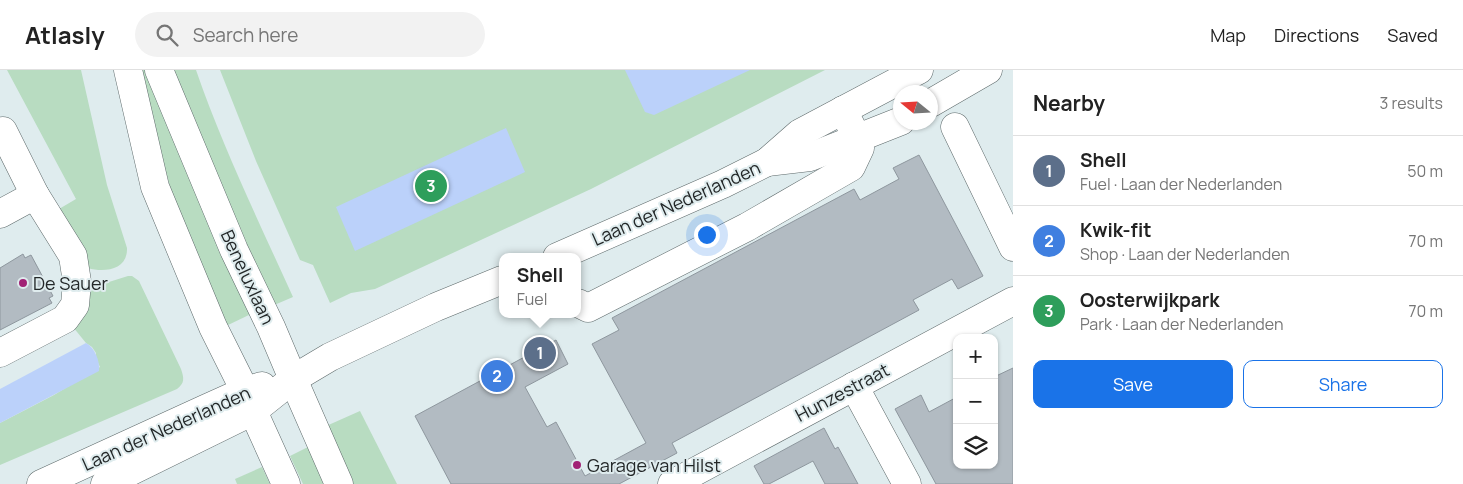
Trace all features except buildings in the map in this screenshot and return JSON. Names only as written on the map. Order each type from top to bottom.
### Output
[{"type":"main road","points":[[128,70],[155,187],[213,327],[286,484]]},
{"type":"main road","name":"Beneluxlaan","points":[[159,70],[234,250],[271,327],[339,484]]},
{"type":"main road","name":"Laan der Nederlanden","points":[[566,253],[723,184],[767,162],[800,134],[919,70]]},
{"type":"main road","points":[[938,98],[988,70]]},
{"type":"main road","points":[[581,304],[588,308],[747,227],[851,167],[860,148],[843,110]]},
{"type":"main road","name":"Laan der Nederlanden","points":[[767,162],[810,157],[893,124]]},
{"type":"main road","points":[[955,127],[1013,247]]},
{"type":"main road","points":[[0,353],[64,319],[75,305],[77,282],[73,256],[35,196],[1,130]]},
{"type":"main road","points":[[0,214],[35,196]]},
{"type":"main road","name":"Laan der Nederlanden","points":[[105,484],[330,357],[436,307],[499,281]]},
{"type":"main road","name":"Hunzestraat","points":[[672,484],[1013,301]]},
{"type":"main road","points":[[854,386],[907,484]]},
{"type":"main road","name":"Laan der Nederlanden","points":[[41,484],[249,401]]},
{"type":"green space","points":[[7,70],[81,70],[107,185],[127,248],[124,261],[114,268],[101,270],[88,268],[59,209],[76,199]]},
{"type":"green space","points":[[142,70],[153,70],[251,314],[226,326],[174,201],[147,105]]},
{"type":"green space","points":[[173,70],[196,70],[254,213],[293,297],[272,306]]},
{"type":"green space","points":[[220,70],[825,70],[591,189],[375,289],[351,293],[330,303],[313,265],[300,260],[256,161]]},
{"type":"green space","points":[[132,276],[139,281],[181,369],[183,382],[181,385],[177,389],[0,465],[0,423],[54,395],[100,367],[92,347],[86,343],[73,327],[93,287]]},
{"type":"green space","points":[[360,411],[397,484],[351,484],[324,427]]},
{"type":"green space","points":[[310,446],[327,484],[303,484],[290,456]]},
{"type":"green space","points":[[262,467],[270,484],[237,484],[235,479]]},
{"type":"water","points":[[625,70],[750,70],[654,115],[645,112]]},
{"type":"water","points":[[506,128],[525,172],[355,251],[336,207]]},
{"type":"water","points":[[86,343],[96,355],[99,371],[0,423],[0,389]]},
{"type":"place","name":"Oosterwijkpark","points":[[431,186]]},
{"type":"place","name":"De Sauer","points":[[23,283]]},
{"type":"place","name":"Shell","points":[[540,353]]},
{"type":"place","name":"Kwik-fit","points":[[497,376]]},
{"type":"place","name":"Garage van Hilst","points":[[577,465]]}]
